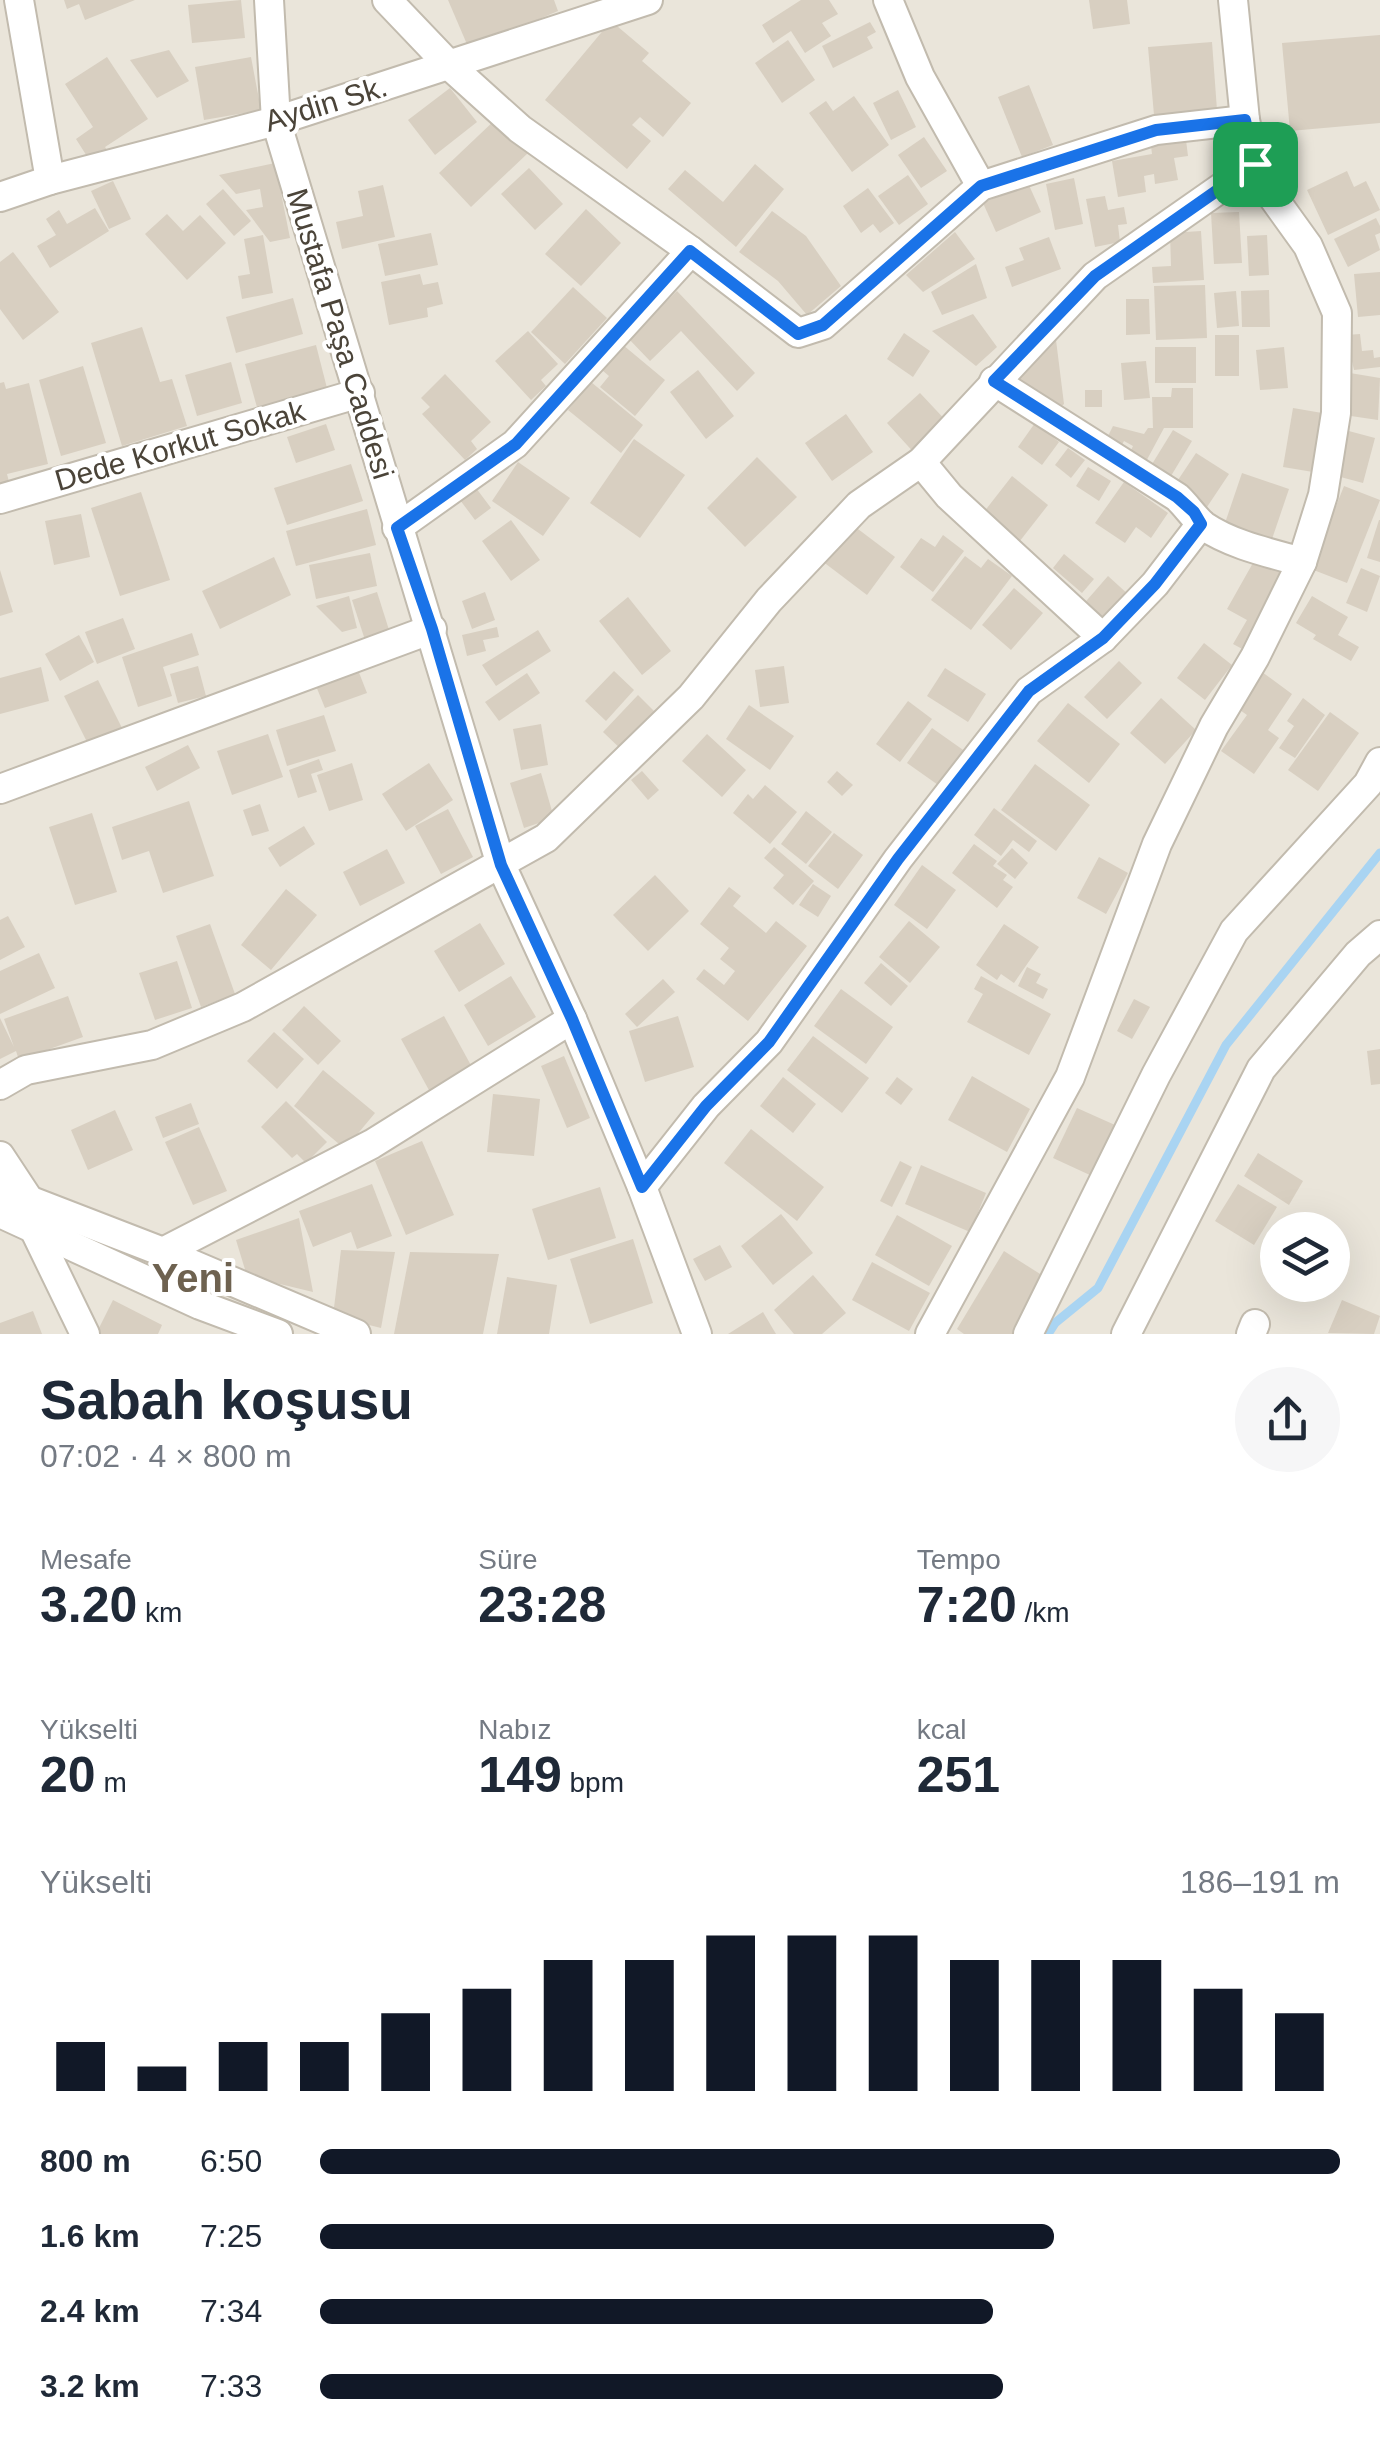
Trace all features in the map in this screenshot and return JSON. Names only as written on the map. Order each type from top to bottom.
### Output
[{"type":"street","points":[[19,0],[50,180]]},
{"type":"street","name":"Mustafa Paşa Caddesi","points":[[268,0],[276,121],[501,865],[572,1019],[698,1334]]},
{"type":"street","points":[[387,0],[449,65],[520,128],[798,334],[823,325],[981,186],[1156,130],[1245,120]]},
{"type":"street","name":"Aydin Sk.","points":[[0,197],[50,180],[276,121],[648,0]]},
{"type":"street","points":[[888,0],[920,77],[981,186]]},
{"type":"street","points":[[930,1334],[1070,1077],[1157,844],[1302,562],[1324,494],[1336,413],[1337,313],[1308,246],[1267,190],[1255,164],[1245,120],[1232,0]]},
{"type":"street","points":[[0,1085],[26,1070],[152,1045],[243,1008],[546,838],[691,696],[769,600],[859,506],[921,462],[1095,276],[1255,164]]},
{"type":"street","points":[[397,528],[516,444],[690,251]]},
{"type":"street","points":[[994,381],[1177,497],[1201,524],[1239,542],[1302,562]]},
{"type":"street","name":"Dede Korkut Sokak","points":[[0,499],[360,393]]},
{"type":"street","points":[[921,462],[949,496],[1103,638]]},
{"type":"street","points":[[642,1187],[706,1106],[769,1042],[898,859],[1029,691],[1103,638],[1155,584],[1201,524]]},
{"type":"street","points":[[0,789],[432,629]]},
{"type":"street","points":[[1028,1334],[1156,1074],[1234,931],[1368,784],[1380,762]]},
{"type":"street","points":[[1126,1334],[1261,1069],[1358,954],[1380,935]]},
{"type":"street","points":[[164,1252],[372,1144],[572,1019]]},
{"type":"street","points":[[0,1156],[32,1216],[85,1334]]},
{"type":"street","points":[[0,1189],[32,1216],[200,1306],[278,1334]]},
{"type":"street","points":[[0,1213],[32,1216],[164,1252],[356,1334]]},
{"type":"shaded area","points":[[0,0],[1380,0],[1380,1334],[0,1334]]},
{"type":"building","points":[[64,0],[135,0],[85,20],[79,4],[67,9]]},
{"type":"building","points":[[241,0],[245,38],[192,43],[188,5]]},
{"type":"building","points":[[448,0],[554,0],[558,11],[469,49]]},
{"type":"building","points":[[801,0],[829,0],[838,14],[822,23],[831,36],[805,53],[791,31],[773,43],[762,25]]},
{"type":"building","points":[[1089,0],[1127,0],[1130,24],[1093,29]]},
{"type":"building","points":[[611,21],[649,53],[642,61],[691,103],[663,137],[640,117],[632,125],[651,141],[627,169],[545,100]]},
{"type":"building","points":[[870,22],[876,32],[867,37],[873,48],[833,68],[822,46]]},
{"type":"building","points":[[1380,35],[1380,123],[1290,131],[1282,43]]},
{"type":"building","points":[[788,40],[815,80],[782,103],[755,63]]},
{"type":"building","points":[[1212,42],[1217,110],[1154,115],[1148,47]]},
{"type":"building","points":[[169,50],[189,81],[157,98],[130,60]]},
{"type":"building","points":[[107,57],[148,119],[90,161],[76,139],[93,127],[65,84]]},
{"type":"building","points":[[251,57],[261,110],[204,120],[195,67]]},
{"type":"building","points":[[1029,85],[1053,145],[1022,157],[998,97]]},
{"type":"building","points":[[450,88],[477,122],[435,155],[408,120]]},
{"type":"building","points":[[898,90],[916,127],[891,140],[873,103]]},
{"type":"building","points":[[854,96],[889,145],[852,172],[809,113],[826,101],[833,111]]},
{"type":"building","points":[[497,118],[528,153],[471,207],[439,173]]},
{"type":"building","points":[[924,137],[947,171],[921,188],[898,155]]},
{"type":"building","points":[[1186,140],[1188,156],[1174,158],[1178,180],[1155,184],[1154,174],[1144,176],[1146,192],[1118,197],[1112,161],[1152,154],[1151,146]]},
{"type":"building","points":[[275,163],[290,238],[270,242],[246,210],[263,207],[260,189],[236,194],[219,175]]},
{"type":"building","points":[[755,164],[784,189],[736,247],[668,189],[685,170],[723,202]]},
{"type":"building","points":[[529,168],[563,204],[535,230],[501,194]]},
{"type":"building","points":[[1347,171],[1354,187],[1366,181],[1380,210],[1328,235],[1307,190]]},
{"type":"building","points":[[908,175],[928,204],[899,225],[878,196]]},
{"type":"building","points":[[1074,178],[1083,224],[1055,230],[1046,184]]},
{"type":"building","points":[[113,181],[131,219],[109,229],[91,191]]},
{"type":"building","points":[[1028,183],[1041,212],[996,232],[983,203]]},
{"type":"building","points":[[383,185],[395,237],[342,249],[336,222],[363,216],[358,191]]},
{"type":"building","points":[[868,188],[894,223],[880,233],[873,224],[861,233],[843,206]]},
{"type":"building","points":[[223,189],[251,221],[234,236],[206,204]]},
{"type":"building","points":[[1105,196],[1108,210],[1124,207],[1127,224],[1118,225],[1120,242],[1095,247],[1086,199]]},
{"type":"building","points":[[95,208],[109,231],[50,268],[37,246],[56,235],[46,219],[59,210],[67,224]]},
{"type":"building","points":[[586,209],[621,243],[581,286],[545,254]]},
{"type":"building","points":[[772,211],[806,236],[841,286],[807,315],[778,281],[739,252]]},
{"type":"building","points":[[1239,212],[1242,263],[1214,264],[1211,213]]},
{"type":"building","points":[[167,214],[183,231],[200,215],[226,243],[187,280],[145,234]]},
{"type":"building","points":[[1376,218],[1380,233],[1375,235],[1380,250],[1348,267],[1334,239]]},
{"type":"building","points":[[1201,231],[1204,280],[1153,283],[1152,267],[1171,266],[1170,233]]},
{"type":"building","points":[[955,232],[975,259],[923,292],[906,275]]},
{"type":"building","points":[[431,233],[438,265],[385,276],[378,244]]},
{"type":"building","points":[[263,235],[273,293],[242,299],[238,276],[250,274],[244,239]]},
{"type":"building","points":[[1267,235],[1269,275],[1249,276],[1247,236]]},
{"type":"building","points":[[1049,237],[1061,269],[1012,287],[1005,267],[1024,260],[1019,248]]},
{"type":"building","points":[[13,252],[59,312],[23,340],[0,309],[0,262]]},
{"type":"building","points":[[976,264],[987,298],[942,315],[931,292]]},
{"type":"building","points":[[1380,272],[1380,315],[1358,317],[1354,274]]},
{"type":"building","points":[[420,274],[423,285],[438,282],[443,304],[427,308],[428,317],[389,325],[381,282]]},
{"type":"building","points":[[1205,285],[1207,338],[1156,340],[1154,286]]},
{"type":"building","points":[[573,287],[607,318],[565,364],[531,332]]},
{"type":"building","points":[[1269,290],[1270,327],[1242,327],[1241,291]]},
{"type":"building","points":[[677,291],[755,373],[737,391],[681,331],[650,361],[628,338]]},
{"type":"building","points":[[1236,291],[1239,326],[1217,328],[1214,293]]},
{"type":"building","points":[[293,298],[303,334],[236,353],[226,317]]},
{"type":"building","points":[[1126,299],[1149,299],[1150,334],[1126,335]]},
{"type":"building","points":[[973,314],[997,347],[976,366],[932,331]]},
{"type":"building","points":[[142,327],[160,382],[172,379],[187,426],[122,446],[91,343]]},
{"type":"building","points":[[528,331],[558,364],[541,380],[546,386],[531,400],[495,361]]},
{"type":"building","points":[[904,333],[930,351],[913,377],[887,359]]},
{"type":"building","points":[[1360,334],[1362,351],[1373,350],[1374,358],[1380,357],[1380,367],[1354,370],[1346,335]]},
{"type":"building","points":[[1215,335],[1239,335],[1239,376],[1215,376]]},
{"type":"building","points":[[1056,340],[1064,404],[1053,414],[1015,376]]},
{"type":"building","points":[[316,345],[328,392],[258,411],[245,364]]},
{"type":"building","points":[[623,345],[665,380],[635,416],[600,387],[609,376],[602,370]]},
{"type":"building","points":[[1155,347],[1196,347],[1196,383],[1155,383]]},
{"type":"building","points":[[1284,347],[1288,388],[1260,390],[1256,350]]},
{"type":"building","points":[[1146,361],[1150,398],[1124,400],[1121,363]]},
{"type":"building","points":[[231,362],[242,403],[197,416],[185,375]]},
{"type":"building","points":[[83,366],[106,443],[61,456],[39,380]]},
{"type":"building","points":[[698,370],[734,416],[706,439],[670,392]]},
{"type":"building","points":[[1350,373],[1380,378],[1378,420],[1344,415]]},
{"type":"building","points":[[445,374],[491,422],[471,441],[477,449],[465,460],[422,414],[430,407],[421,398]]},
{"type":"building","points":[[4,382],[6,389],[29,383],[48,464],[7,474],[9,482],[0,484],[0,383]]},
{"type":"building","points":[[591,382],[643,425],[621,453],[568,410]]},
{"type":"building","points":[[1172,388],[1193,388],[1193,428],[1164,428],[1143,467],[1127,458],[1133,446],[1124,441],[1119,450],[1105,442],[1113,426],[1144,434],[1153,428],[1152,397],[1171,397]]},
{"type":"building","points":[[1085,390],[1102,390],[1102,407],[1085,407]]},
{"type":"building","points":[[920,393],[950,425],[917,456],[887,423]]},
{"type":"building","points":[[1293,408],[1328,414],[1319,473],[1283,467]]},
{"type":"building","points":[[846,414],[873,452],[832,481],[805,443]]},
{"type":"building","points":[[1035,423],[1059,442],[1042,465],[1018,447]]},
{"type":"building","points":[[326,424],[335,450],[296,463],[287,437]]},
{"type":"building","points":[[1173,430],[1192,441],[1168,481],[1149,469]]},
{"type":"building","points":[[1345,430],[1375,438],[1363,483],[1333,475]]},
{"type":"building","points":[[634,439],[685,475],[640,538],[590,503]]},
{"type":"building","points":[[1068,448],[1085,460],[1071,478],[1055,465]]},
{"type":"building","points":[[1196,453],[1229,474],[1207,507],[1174,486]]},
{"type":"building","points":[[757,457],[797,497],[745,547],[707,508]]},
{"type":"building","points":[[518,462],[570,498],[543,536],[492,501]]},
{"type":"building","points":[[351,464],[363,501],[287,525],[274,488]]},
{"type":"building","points":[[1088,467],[1111,481],[1099,501],[1076,486]]},
{"type":"building","points":[[1242,473],[1289,489],[1271,542],[1224,526]]},
{"type":"building","points":[[1012,476],[1048,505],[1016,546],[980,517]]},
{"type":"building","points":[[1124,482],[1168,513],[1151,538],[1136,527],[1125,543],[1095,523]]},
{"type":"building","points":[[473,484],[491,508],[475,520],[457,496]]},
{"type":"building","points":[[1344,486],[1380,500],[1347,583],[1311,569]]},
{"type":"building","points":[[141,492],[170,580],[120,596],[91,508]]},
{"type":"building","points":[[367,509],[376,545],[296,566],[286,531]]},
{"type":"building","points":[[81,514],[90,557],[54,565],[45,521]]},
{"type":"building","points":[[511,520],[540,560],[511,581],[482,541]]},
{"type":"building","points":[[1380,520],[1380,562],[1367,558]]},
{"type":"building","points":[[850,523],[895,557],[867,595],[822,561]]},
{"type":"building","points":[[943,535],[964,551],[933,592],[900,567],[921,538],[935,547]]},
{"type":"building","points":[[370,553],[377,586],[316,599],[309,565]]},
{"type":"building","points":[[1064,554],[1094,579],[1082,593],[1053,568]]},
{"type":"building","points":[[1258,554],[1290,572],[1246,651],[1233,644],[1247,620],[1227,609]]},
{"type":"building","points":[[965,556],[981,568],[988,559],[1012,576],[971,630],[931,600]]},
{"type":"building","points":[[274,557],[291,595],[220,629],[202,591]]},
{"type":"building","points":[[1361,568],[1380,576],[1367,612],[1346,603]]},
{"type":"building","points":[[0,570],[13,612],[0,616]]},
{"type":"building","points":[[1108,576],[1130,596],[1104,626],[1081,607]]},
{"type":"building","points":[[1014,588],[1043,613],[1011,650],[982,625]]},
{"type":"building","points":[[377,592],[390,633],[365,640],[352,600]]},
{"type":"building","points":[[485,592],[495,620],[472,629],[462,601]]},
{"type":"building","points":[[349,596],[357,628],[342,632],[316,606]]},
{"type":"building","points":[[1312,596],[1348,617],[1338,635],[1359,647],[1351,661],[1313,639],[1316,635],[1296,623]]},
{"type":"building","points":[[628,597],[671,651],[642,675],[599,621]]},
{"type":"building","points":[[123,618],[135,649],[97,664],[85,632]]},
{"type":"building","points":[[497,627],[499,637],[483,640],[486,651],[467,656],[462,635]]},
{"type":"building","points":[[538,630],[551,651],[496,686],[482,665]]},
{"type":"building","points":[[192,633],[199,655],[163,667],[172,696],[138,707],[122,657]]},
{"type":"building","points":[[79,635],[94,662],[60,681],[45,654]]},
{"type":"building","points":[[1204,643],[1232,665],[1205,700],[1177,678]]},
{"type":"building","points":[[1119,661],[1142,683],[1107,719],[1084,697]]},
{"type":"building","points":[[198,666],[206,696],[178,703],[170,674]]},
{"type":"building","points":[[784,666],[789,703],[760,707],[755,670]]},
{"type":"building","points":[[41,667],[49,701],[0,714],[0,678]]},
{"type":"building","points":[[945,668],[986,694],[968,722],[927,696]]},
{"type":"building","points":[[358,670],[367,693],[325,708],[316,686]]},
{"type":"building","points":[[614,671],[634,690],[606,721],[585,701]]},
{"type":"building","points":[[1262,672],[1292,694],[1268,730],[1279,738],[1254,774],[1221,751],[1247,715],[1237,708]]},
{"type":"building","points":[[527,673],[540,693],[499,721],[485,702]]},
{"type":"building","points":[[98,680],[125,734],[91,750],[64,696]]},
{"type":"building","points":[[638,695],[660,717],[625,753],[603,732]]},
{"type":"building","points":[[1161,698],[1196,730],[1165,764],[1130,733]]},
{"type":"building","points":[[1303,698],[1325,715],[1295,758],[1279,748],[1294,726],[1287,721]]},
{"type":"building","points":[[908,701],[932,719],[900,762],[876,744]]},
{"type":"building","points":[[1068,703],[1120,744],[1089,783],[1037,741]]},
{"type":"building","points":[[749,705],[794,736],[770,770],[726,739]]},
{"type":"building","points":[[1330,712],[1359,733],[1318,791],[1288,770]]},
{"type":"building","points":[[324,715],[336,751],[287,766],[276,730]]},
{"type":"building","points":[[541,724],[548,765],[521,770],[513,729]]},
{"type":"building","points":[[932,728],[966,752],[941,787],[907,763]]},
{"type":"building","points":[[268,734],[283,777],[232,795],[217,751]]},
{"type":"building","points":[[707,734],[746,770],[722,797],[682,761]]},
{"type":"building","points":[[188,745],[200,768],[157,791],[145,767]]},
{"type":"building","points":[[319,759],[323,770],[311,774],[317,792],[298,798],[289,770]]},
{"type":"building","points":[[352,763],[363,800],[329,811],[317,775]]},
{"type":"building","points":[[429,763],[453,800],[406,831],[382,794]]},
{"type":"building","points":[[1035,764],[1090,805],[1056,851],[1001,810]]},
{"type":"building","points":[[642,771],[659,790],[648,800],[631,780]]},
{"type":"building","points":[[837,771],[853,785],[842,796],[827,782]]},
{"type":"building","points":[[541,773],[554,818],[524,828],[510,783]]},
{"type":"building","points":[[765,785],[797,812],[770,844],[733,813],[748,794],[753,799]]},
{"type":"building","points":[[189,801],[214,876],[163,893],[149,851],[122,860],[112,827]]},
{"type":"building","points":[[260,804],[269,831],[252,836],[243,810]]},
{"type":"building","points":[[994,808],[1037,841],[1029,852],[1013,840],[1001,856],[974,835]]},
{"type":"building","points":[[448,809],[473,857],[441,874],[415,826]]},
{"type":"building","points":[[806,811],[832,832],[806,864],[781,844]]},
{"type":"building","points":[[92,813],[117,892],[75,905],[49,827]]},
{"type":"building","points":[[304,826],[315,844],[280,867],[268,848]]},
{"type":"building","points":[[834,833],[863,855],[838,889],[808,866]]},
{"type":"building","points":[[974,844],[997,861],[993,866],[1007,875],[1003,880],[1013,887],[997,908],[952,873]]},
{"type":"building","points":[[774,847],[814,881],[793,905],[773,888],[784,875],[764,858]]},
{"type":"building","points":[[1012,848],[1028,863],[1015,879],[997,864]]},
{"type":"building","points":[[387,849],[405,883],[360,906],[343,872]]},
{"type":"building","points":[[1099,857],[1128,873],[1106,914],[1077,898]]},
{"type":"building","points":[[922,865],[956,890],[927,929],[894,905]]},
{"type":"building","points":[[655,875],[689,911],[648,951],[613,915]]},
{"type":"building","points":[[813,884],[831,896],[818,917],[799,905]]},
{"type":"building","points":[[729,887],[741,896],[733,906],[766,933],[776,921],[807,946],[748,1021],[696,979],[704,969],[724,985],[735,971],[720,959],[729,948],[700,924]]},
{"type":"building","points":[[286,889],[317,915],[271,970],[241,945]]},
{"type":"building","points":[[8,916],[25,947],[0,960],[0,920]]},
{"type":"building","points":[[909,921],[940,947],[910,983],[879,957]]},
{"type":"building","points":[[480,923],[505,964],[459,992],[434,951]]},
{"type":"building","points":[[210,924],[235,994],[201,1007],[176,936]]},
{"type":"building","points":[[1004,924],[1039,947],[1014,983],[1001,974],[997,980],[976,965]]},
{"type":"building","points":[[39,953],[55,988],[0,1014],[0,971]]},
{"type":"building","points":[[177,961],[192,1008],[155,1020],[139,973]]},
{"type":"building","points":[[881,963],[908,986],[891,1006],[864,983]]},
{"type":"building","points":[[1027,967],[1041,974],[1036,983],[1048,989],[1043,999],[1018,986]]},
{"type":"building","points":[[511,976],[536,1017],[488,1046],[464,1005]]},
{"type":"building","points":[[981,976],[1051,1014],[1029,1055],[967,1022],[983,994],[974,989]]},
{"type":"building","points":[[663,979],[675,992],[637,1027],[625,1014]]},
{"type":"building","points":[[841,989],[893,1027],[866,1064],[814,1026]]},
{"type":"building","points":[[68,996],[83,1037],[19,1060],[16,1051],[0,1059],[0,1018],[14,1047],[4,1019]]},
{"type":"building","points":[[1134,999],[1150,1007],[1132,1039],[1117,1031]]},
{"type":"building","points":[[304,1006],[341,1041],[318,1065],[282,1030]]},
{"type":"building","points":[[444,1016],[473,1069],[430,1092],[401,1039]]},
{"type":"building","points":[[678,1016],[694,1067],[645,1082],[629,1031]]},
{"type":"building","points":[[274,1032],[304,1059],[277,1089],[247,1061]]},
{"type":"building","points":[[813,1036],[869,1078],[842,1113],[787,1070]]},
{"type":"building","points":[[1380,1049],[1380,1084],[1371,1085],[1367,1051]]},
{"type":"building","points":[[564,1056],[590,1118],[567,1128],[541,1066]]},
{"type":"building","points":[[323,1070],[375,1113],[345,1149],[294,1106]]},
{"type":"building","points":[[972,1076],[1030,1109],[1007,1152],[948,1120]]},
{"type":"building","points":[[783,1077],[816,1104],[793,1133],[760,1106]]},
{"type":"building","points":[[897,1077],[913,1089],[901,1105],[885,1093]]},
{"type":"building","points":[[493,1094],[540,1099],[534,1156],[487,1152]]},
{"type":"building","points":[[286,1101],[327,1142],[306,1163],[297,1154],[292,1158],[261,1127]]},
{"type":"building","points":[[191,1103],[199,1124],[163,1138],[155,1117]]},
{"type":"building","points":[[1077,1108],[1115,1125],[1092,1176],[1053,1158]]},
{"type":"building","points":[[115,1110],[133,1150],[88,1170],[71,1130]]},
{"type":"building","points":[[199,1127],[227,1191],[193,1205],[165,1142]]},
{"type":"building","points":[[751,1129],[824,1187],[797,1221],[724,1163]]},
{"type":"building","points":[[422,1141],[454,1215],[406,1235],[375,1161]]},
{"type":"building","points":[[1258,1153],[1303,1181],[1289,1205],[1244,1176]]},
{"type":"building","points":[[900,1161],[912,1167],[892,1207],[880,1201]]},
{"type":"building","points":[[921,1165],[986,1193],[970,1232],[905,1204]]},
{"type":"building","points":[[372,1184],[392,1236],[357,1249],[351,1232],[313,1247],[299,1211]]},
{"type":"building","points":[[1238,1184],[1277,1207],[1274,1212],[1260,1212],[1260,1235],[1254,1245],[1215,1221]]},
{"type":"building","points":[[600,1187],[616,1238],[548,1260],[532,1209]]},
{"type":"building","points":[[781,1214],[813,1253],[773,1285],[741,1246]]},
{"type":"building","points":[[897,1215],[952,1246],[929,1286],[875,1255]]},
{"type":"building","points":[[299,1218],[313,1292],[247,1276],[236,1240]]},
{"type":"building","points":[[633,1239],[653,1303],[590,1324],[570,1259]]},
{"type":"building","points":[[720,1245],[732,1267],[705,1281],[693,1259]]},
{"type":"building","points":[[341,1250],[395,1252],[381,1328],[333,1316]]},
{"type":"building","points":[[1004,1251],[1048,1279],[1015,1334],[964,1334],[957,1329]]},
{"type":"building","points":[[410,1252],[499,1254],[483,1334],[394,1334]]},
{"type":"building","points":[[872,1262],[930,1293],[909,1331],[852,1300]]},
{"type":"building","points":[[813,1275],[846,1313],[822,1334],[794,1334],[774,1310]]},
{"type":"building","points":[[507,1277],[557,1285],[549,1334],[497,1334]]},
{"type":"building","points":[[113,1300],[162,1325],[158,1334],[96,1334]]},
{"type":"building","points":[[1341,1302],[1380,1316],[1374,1334],[1328,1333]]},
{"type":"building","points":[[33,1311],[42,1334],[0,1334],[0,1323]]},
{"type":"building","points":[[763,1312],[776,1334],[728,1334]]},
{"type":"waterway","points":[[1048,1334],[1055,1323],[1098,1288],[1226,1045],[1380,853]]},
{"type":"district","name":"Yeni","points":[[193,1278]]},
{"type":"route","points":[[1245,120],[1255,164],[1095,276],[994,381],[1177,497],[1201,524],[1155,584],[1103,638],[1029,691],[898,859],[769,1042],[706,1106],[642,1187],[572,1019],[501,865],[432,629],[397,528],[516,444],[690,251],[798,334],[823,325],[981,186],[1156,130],[1245,120]]}]
